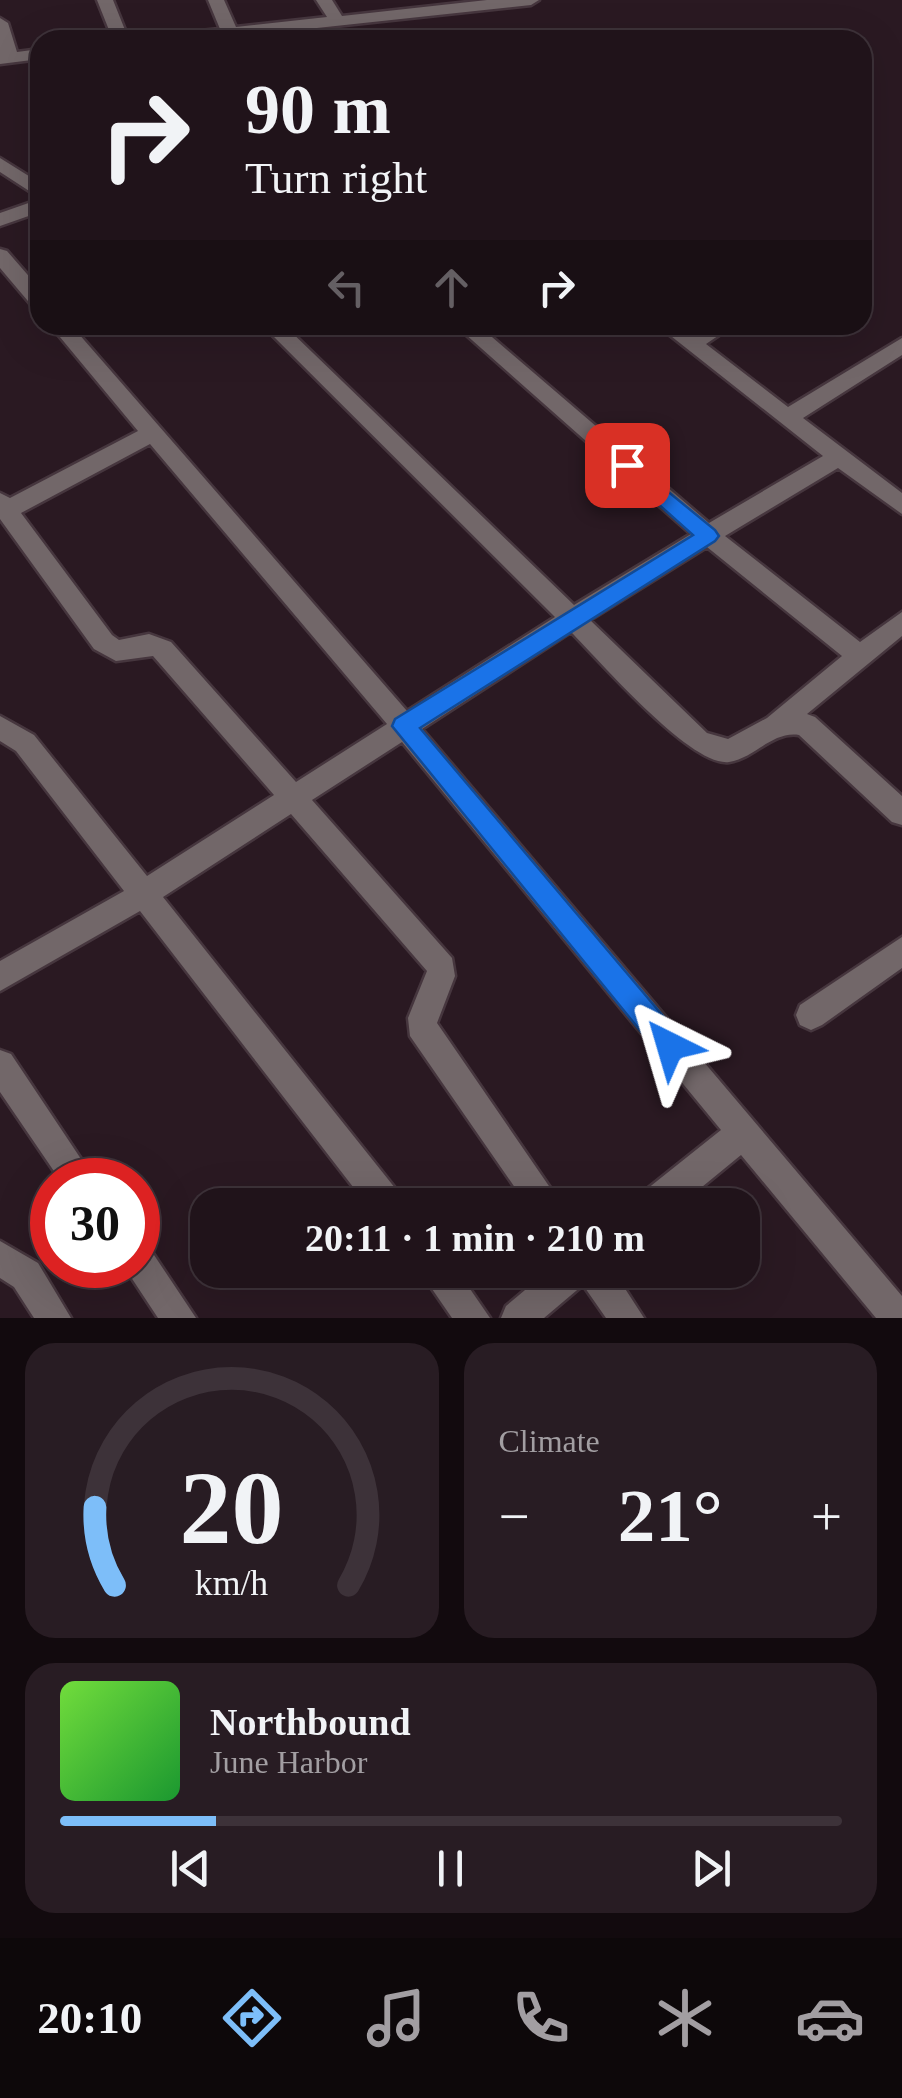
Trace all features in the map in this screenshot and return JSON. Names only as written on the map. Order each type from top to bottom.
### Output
[{"type":"street","points":[[105,0],[116,30]]},
{"type":"street","points":[[216,0],[229,30]]},
{"type":"street","points":[[324,0],[338,21]]},
{"type":"street","points":[[252,30],[449,4],[532,0]]},
{"type":"street","points":[[372,30],[374,16]]},
{"type":"street","points":[[0,23],[5,58],[30,55]]},
{"type":"street","points":[[0,163],[30,185]]},
{"type":"street","points":[[0,220],[30,209]]},
{"type":"street","points":[[0,255],[30,290]]},
{"type":"street","points":[[69,335],[404,726],[898,1318]]},
{"type":"street","points":[[282,335],[571,619],[711,750],[736,750],[778,723],[902,622]]},
{"type":"street","points":[[477,335],[708,536],[860,656]]},
{"type":"street","points":[[679,335],[839,457],[896,492]]},
{"type":"street","points":[[691,344],[707,335]]},
{"type":"street","points":[[788,418],[902,345]]},
{"type":"street","points":[[152,433],[3,506],[108,648],[125,651],[148,644],[162,649],[442,968],[440,981],[423,1010],[421,1026],[534,1188]]},
{"type":"street","points":[[0,977],[142,896],[571,619],[839,457]]},
{"type":"street","points":[[778,723],[793,720],[820,733],[902,813]]},
{"type":"street","points":[[0,727],[25,743],[374,1188]]},
{"type":"street","points":[[811,1015],[902,950]]},
{"type":"street","points":[[0,1066],[64,1158]]},
{"type":"street","points":[[674,1188],[742,1132]]},
{"type":"street","points":[[0,1258],[26,1275],[54,1318]]},
{"type":"street","points":[[157,1288],[179,1318]]},
{"type":"street","points":[[450,1288],[473,1318]]},
{"type":"street","points":[[518,1318],[554,1288]]},
{"type":"street","points":[[606,1288],[628,1318]]},
{"type":"route","points":[[627,465],[708,536],[404,726],[670,1046]]}]
